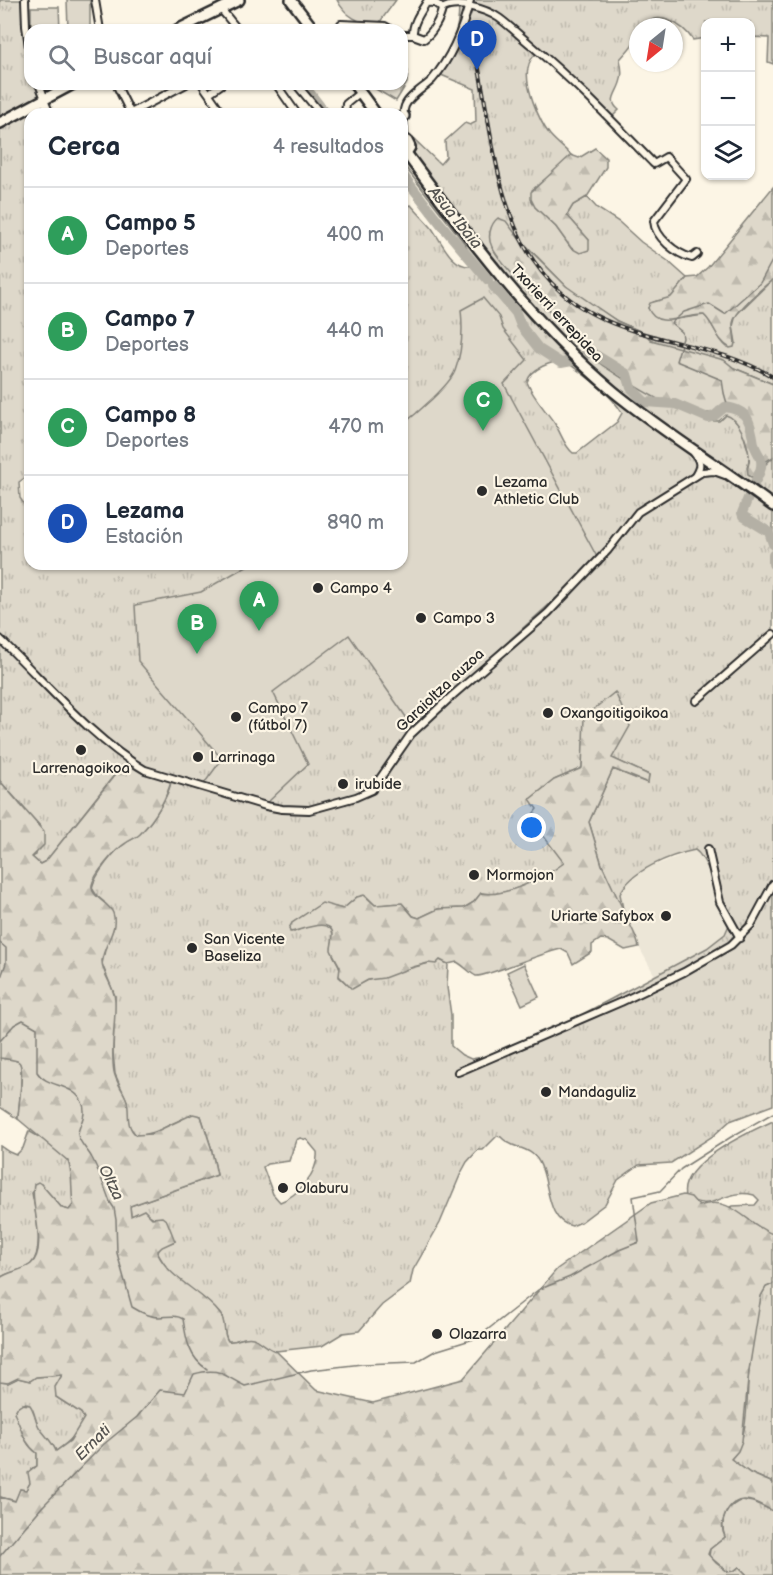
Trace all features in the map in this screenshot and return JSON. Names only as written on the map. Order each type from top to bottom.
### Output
[{"type":"street","points":[[25,0],[26,24]]},
{"type":"street","points":[[95,0],[99,24]]},
{"type":"street","points":[[189,24],[239,0]]},
{"type":"street","points":[[291,0],[309,24]]},
{"type":"street","points":[[405,108],[406,102],[431,81],[445,62],[460,35],[470,0]]},
{"type":"street","points":[[408,35],[424,39],[428,37],[441,15],[442,9],[438,4],[427,1],[412,28],[413,35]]},
{"type":"street","points":[[442,9],[458,5],[497,17],[593,102],[654,164],[666,157],[671,161],[686,179],[654,221],[654,228],[662,239],[682,256],[692,258],[698,254]]},
{"type":"street","points":[[220,8],[233,24]]},
{"type":"street","points":[[41,90],[48,108]]},
{"type":"street","points":[[28,108],[61,90]]},
{"type":"street","points":[[119,90],[127,108]]},
{"type":"street","points":[[141,108],[175,90]]},
{"type":"street","points":[[206,90],[219,108]]},
{"type":"street","points":[[280,90],[293,108]]},
{"type":"street","points":[[301,90],[316,108]]},
{"type":"street","points":[[358,90],[372,108]]},
{"type":"street","points":[[346,108],[346,104],[357,95]]},
{"type":"street","points":[[0,123],[24,110]]},
{"type":"street","name":"Txorierri errepidea","points":[[408,159],[500,274],[562,344],[612,390],[773,506]]},
{"type":"street","points":[[686,444],[698,458],[702,470]]},
{"type":"street","points":[[702,470],[710,461]]},
{"type":"street","points":[[702,470],[714,471],[738,480]]},
{"type":"street","name":"Garaioltza auzoa","points":[[0,639],[103,739],[145,771],[266,806],[309,810],[356,797],[372,790],[411,734],[548,613],[608,550],[638,512],[702,470]]},
{"type":"street","points":[[696,701],[773,634]]},
{"type":"street","points":[[708,849],[720,902],[740,938]]},
{"type":"street","points":[[458,1072],[621,1002],[684,972],[740,938],[751,925],[773,884]]},
{"type":"shaded area","points":[[695,850],[700,853],[716,886],[729,925],[721,938],[707,948],[655,976],[624,914],[620,894],[627,884],[645,869]]},
{"type":"green space","points":[[0,0],[23,0],[25,24],[24,90],[42,90],[46,97],[41,108],[24,108],[24,478],[19,482],[20,498],[24,504],[24,570],[408,570],[408,206],[411,205],[431,227],[452,258],[465,265],[472,266],[473,262],[465,244],[408,171],[408,142],[413,138],[440,164],[446,157],[445,141],[465,123],[470,125],[476,122],[475,89],[441,75],[457,27],[459,8],[457,0],[773,0],[773,64],[768,62],[769,38],[755,37],[755,18],[701,18],[701,39],[693,40],[683,29],[683,18],[629,18],[629,49],[620,59],[622,76],[613,99],[619,110],[612,117],[585,89],[538,52],[530,61],[527,75],[533,103],[541,121],[550,135],[571,155],[566,162],[532,190],[535,207],[556,227],[571,248],[589,240],[567,215],[573,205],[587,197],[597,208],[619,222],[687,278],[670,298],[655,301],[648,308],[670,320],[704,315],[727,347],[736,343],[733,326],[736,315],[773,279],[773,384],[734,368],[651,340],[644,333],[617,321],[566,286],[515,234],[492,248],[527,290],[596,360],[630,383],[679,409],[711,413],[722,419],[726,415],[730,416],[741,427],[750,456],[747,468],[749,476],[753,477],[773,457],[773,1105],[730,1121],[713,1136],[671,1163],[639,1165],[618,1180],[605,1204],[572,1226],[563,1223],[557,1216],[542,1170],[535,1157],[497,1136],[483,1150],[478,1150],[467,1162],[440,1223],[413,1270],[410,1284],[382,1305],[359,1331],[343,1333],[322,1346],[276,1351],[252,1339],[228,1341],[220,1314],[210,1303],[172,1275],[158,1254],[162,1247],[175,1241],[161,1224],[150,1216],[138,1214],[131,1216],[130,1206],[217,1175],[201,1116],[183,1119],[145,1134],[136,1135],[128,1125],[127,1101],[115,1074],[113,1052],[115,996],[102,964],[106,945],[113,929],[104,902],[92,888],[111,857],[125,843],[142,832],[153,819],[167,794],[171,781],[137,768],[119,769],[46,861],[40,864],[32,857],[36,855],[41,827],[0,781]],"holes":[[[565,361],[604,392],[622,413],[617,422],[577,453],[573,453],[527,382],[537,369],[554,362]],[[585,717],[612,758],[649,775],[647,783],[613,769],[589,822],[602,865],[624,914],[620,894],[625,885],[653,865],[695,850],[710,873],[729,925],[725,934],[707,948],[566,1023],[500,1054],[471,1059],[451,1046],[451,1015],[447,987],[448,964],[440,960],[368,980],[352,988],[339,977],[339,966],[332,949],[333,932],[330,928],[314,925],[294,932],[292,923],[321,904],[343,909],[357,897],[366,896],[375,905],[400,904],[413,916],[419,918],[438,909],[464,908],[474,902],[481,893],[491,894],[513,889],[547,874],[565,863],[530,818],[538,809],[554,780],[582,768]],[[300,1138],[307,1140],[317,1152],[315,1167],[300,1189],[280,1202],[273,1194],[263,1167],[267,1164],[289,1161],[296,1140]]]},
{"type":"green space","points":[[67,0],[90,0],[90,24],[68,24]]},
{"type":"green space","points":[[337,0],[396,0],[378,24],[364,23],[344,11]]},
{"type":"green space","points":[[31,7],[59,7],[60,24],[31,24]]},
{"type":"green space","points":[[377,90],[403,90],[396,101]]},
{"type":"green space","points":[[595,148],[606,158],[606,167],[587,197],[573,205],[567,215],[589,240],[589,250],[580,253],[571,248],[556,227],[535,207],[531,199],[531,192],[571,155],[579,158]]},
{"type":"green space","points":[[773,187],[773,279],[750,300],[735,318],[733,323],[734,347],[730,348],[725,345],[704,315],[665,320],[652,315],[648,308],[650,303],[671,297],[687,278],[697,277],[708,267]]},
{"type":"green space","points":[[498,218],[506,221],[520,240],[566,286],[617,321],[644,333],[651,340],[724,360],[734,368],[773,384],[773,457],[765,462],[756,476],[751,477],[748,474],[747,444],[739,426],[731,417],[726,415],[719,421],[713,421],[710,413],[682,408],[654,397],[602,365],[588,353],[497,256],[490,243],[490,235],[491,227]]},
{"type":"green space","name":"Lezama Athletic Club","points":[[483,298],[499,317],[503,329],[527,360],[504,384],[597,557],[562,593],[413,727],[349,635],[273,692],[308,764],[267,803],[203,785],[222,759],[138,661],[135,605],[201,592],[240,570],[408,570],[408,420],[432,400],[455,371],[461,348],[461,310]]},
{"type":"green space","points":[[615,692],[630,726],[612,758],[649,775],[648,783],[613,769],[589,822],[602,865],[639,947],[625,950],[608,940],[601,939],[592,945],[592,952],[573,964],[568,953],[561,949],[476,976],[457,962],[448,964],[440,960],[436,964],[428,963],[384,978],[368,980],[352,989],[339,976],[340,967],[331,950],[333,935],[331,929],[321,925],[290,932],[289,928],[292,923],[322,903],[343,909],[357,897],[364,895],[375,905],[402,903],[413,916],[419,918],[438,909],[464,908],[474,902],[481,893],[491,894],[513,889],[564,863],[530,818],[537,809],[530,799],[554,780],[582,768],[584,717]]},
{"type":"green space","points":[[122,766],[131,766],[153,776],[172,778],[164,800],[151,821],[139,835],[111,856],[92,885],[94,893],[111,909],[114,919],[102,961],[115,1000],[114,1072],[127,1101],[130,1127],[136,1135],[151,1134],[193,1114],[201,1116],[217,1175],[130,1206],[131,1216],[144,1210],[152,1218],[162,1217],[167,1221],[175,1241],[157,1252],[163,1262],[170,1271],[220,1314],[228,1341],[247,1337],[256,1339],[276,1351],[316,1390],[373,1403],[463,1379],[557,1269],[651,1203],[683,1195],[691,1197],[699,1206],[711,1203],[730,1207],[763,1230],[773,1234],[773,1284],[766,1287],[761,1296],[749,1370],[742,1441],[738,1451],[731,1459],[750,1473],[773,1483],[773,1511],[749,1500],[733,1504],[724,1519],[725,1537],[710,1549],[708,1554],[728,1572],[739,1567],[747,1575],[0,1575],[0,1497],[15,1501],[20,1489],[26,1490],[30,1483],[28,1473],[37,1466],[37,1453],[26,1440],[14,1413],[23,1404],[30,1405],[39,1427],[56,1451],[70,1441],[84,1418],[81,1413],[56,1397],[55,1387],[62,1375],[36,1377],[30,1381],[18,1378],[8,1383],[0,1382],[0,1278],[31,1264],[36,1257],[39,1237],[33,1193],[34,1184],[38,1182],[41,1184],[62,1208],[69,1210],[73,1205],[68,1161],[18,1119],[21,1065],[17,1061],[0,1058],[0,781],[44,832],[44,845],[32,857],[40,864],[46,861]]},
{"type":"green space","points":[[524,964],[539,997],[522,1005],[507,972]]},
{"type":"green space","points":[[0,1058],[17,1061],[21,1065],[18,1119],[0,1107]]},
{"type":"green space","points":[[773,1121],[773,1237],[718,1213],[732,1206],[755,1205],[759,1200],[754,1195],[734,1195],[703,1203],[685,1196],[686,1184],[692,1172],[703,1161],[733,1141]]},
{"type":"green space","points":[[29,1131],[61,1152],[66,1158],[72,1174],[73,1205],[69,1210],[62,1208],[41,1184],[32,1193],[38,1230],[35,1258],[28,1266],[0,1278],[0,1146],[16,1155],[23,1148]]},
{"type":"green space","points":[[773,1284],[773,1483],[750,1473],[731,1459],[737,1450],[744,1429],[750,1361],[761,1296],[766,1287]]},
{"type":"green space","points":[[62,1375],[56,1397],[81,1413],[84,1418],[80,1428],[56,1451],[38,1426],[29,1406],[26,1403],[17,1408],[15,1413],[23,1435],[37,1453],[37,1466],[31,1469],[30,1483],[26,1490],[20,1489],[16,1501],[0,1497],[0,1382],[8,1383],[18,1378],[30,1381],[36,1377]]},
{"type":"green space","points":[[742,1500],[773,1511],[773,1575],[747,1575],[739,1567],[728,1572],[709,1556],[710,1549],[725,1537],[723,1525],[725,1515],[732,1506]]},
{"type":"waterway","name":"Asua Ibaia","points":[[308,90],[321,108]]},
{"type":"waterway","name":"Asua Ibaia","points":[[408,182],[488,280]]},
{"type":"waterway","points":[[728,407],[722,380],[676,361],[683,338],[682,332],[671,323],[684,312],[709,304],[725,314],[760,283],[773,259]]},
{"type":"waterway","name":"Asua Ibaia","points":[[493,286],[516,313],[521,326],[539,349],[561,363],[572,361]]},
{"type":"waterway","name":"Asua Ibaia","points":[[584,355],[591,352],[627,374],[631,388],[645,402],[675,404],[708,418],[725,407],[744,414],[750,424],[754,446],[761,460],[760,471],[754,484]]},
{"type":"waterway","name":"Asua Ibaia","points":[[748,498],[743,516],[769,532],[773,544]]},
{"type":"waterway","name":"Asua Ibaia","points":[[773,555],[773,564]]},
{"type":"waterway","name":"Oltza","points":[[0,943],[6,948],[6,963],[0,980]]},
{"type":"waterway","name":"Oltza","points":[[0,1041],[14,1025],[23,1020],[37,1028],[37,1072],[47,1081],[73,1092],[84,1107],[78,1137],[91,1155],[114,1208],[117,1253],[132,1307],[152,1316],[174,1316],[183,1319],[192,1354],[207,1369]]},
{"type":"waterway","name":"Ernati","points":[[0,1556],[42,1507],[104,1444],[137,1417],[160,1390],[185,1393],[194,1374],[210,1371],[221,1373],[245,1386],[311,1370],[362,1364],[416,1362],[435,1351],[477,1338],[538,1290],[570,1277],[619,1250],[639,1242],[633,1197],[660,1191],[681,1169],[773,1113]]},
{"type":"railway","points":[[474,38],[475,46]]},
{"type":"railway","points":[[478,64],[493,147],[502,187],[514,224],[531,257],[555,287],[588,311],[631,330],[721,355],[773,377]]},
{"type":"place","name":"Lezama","points":[[477,70]]},
{"type":"place","name":"Campo 8","points":[[483,431]]},
{"type":"place","name":"Lezama Athletic Club","points":[[482,491]]},
{"type":"place","name":"Campo 4","points":[[318,588]]},
{"type":"place","name":"Campo 3","points":[[421,618]]},
{"type":"place","name":"Campo 5","points":[[259,631]]},
{"type":"place","name":"Campo 7","points":[[197,654]]},
{"type":"place","name":"Oxangoitigoikoa","points":[[548,713]]},
{"type":"place","name":"Campo 7 (fútbol 7)","points":[[236,717]]},
{"type":"place","name":"Larrenagoikoa","points":[[81,750]]},
{"type":"place","name":"Larrinaga","points":[[198,757]]},
{"type":"place","name":"irubide","points":[[343,784]]},
{"type":"place","name":"Mormojon","points":[[474,875]]},
{"type":"place","name":"Uriarte Safybox","points":[[666,916]]},
{"type":"place","name":"San Vicente Baseliza","points":[[192,948]]},
{"type":"place","name":"Mandaguliz","points":[[546,1092]]},
{"type":"place","name":"Olaburu","points":[[283,1188]]},
{"type":"place","name":"Olazarra","points":[[437,1334]]}]
